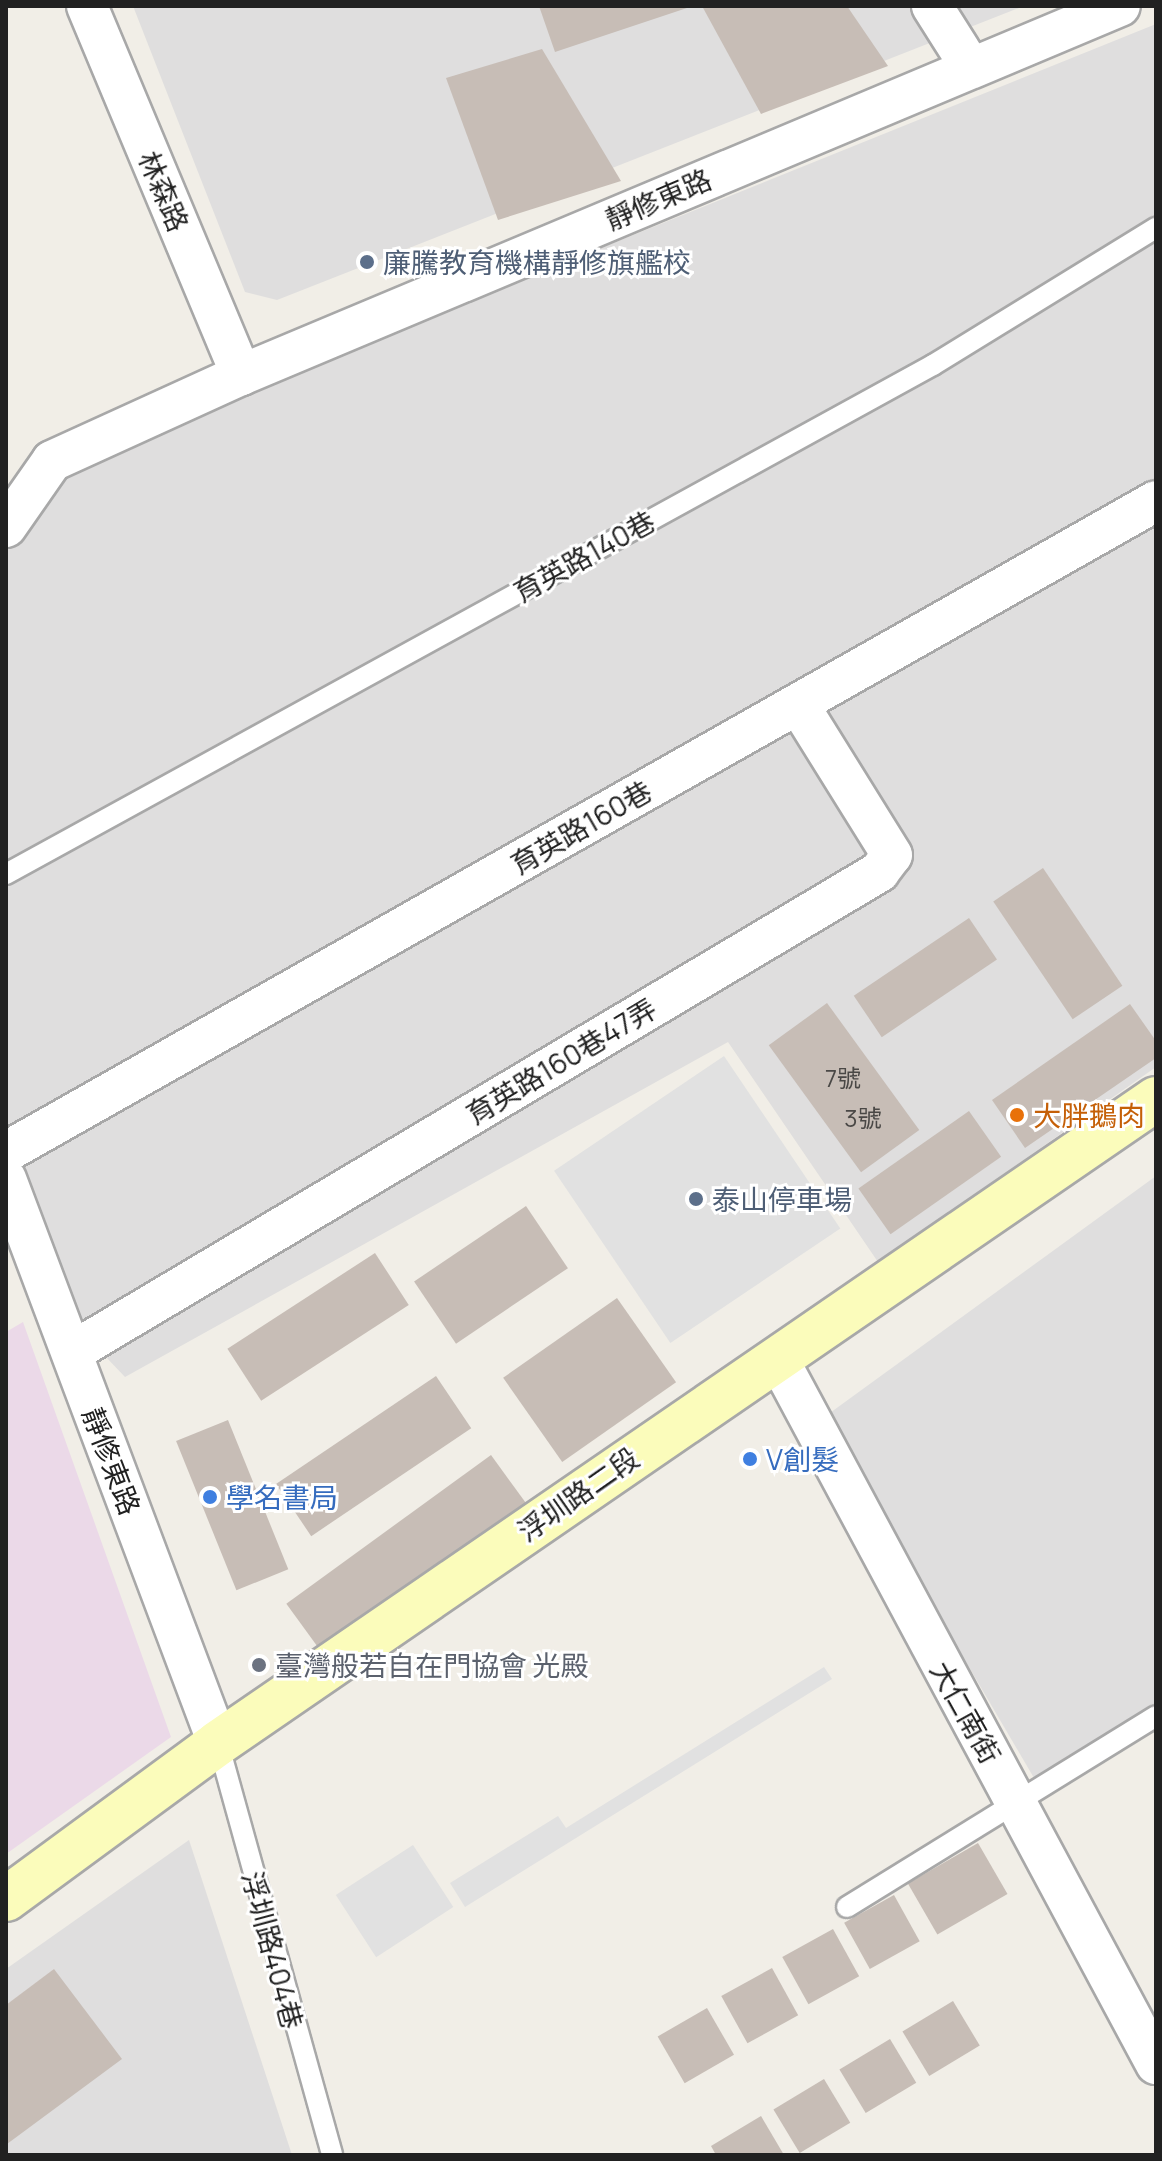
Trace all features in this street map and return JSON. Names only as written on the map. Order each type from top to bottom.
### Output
[{"type":"street","name":"林森路","points":[[87,6],[241,375]]},
{"type":"street","points":[[932,6],[970,66]]},
{"type":"street","name":"靜修東路","points":[[6,527],[52,461],[241,375],[970,66],[1120,6]]},
{"type":"street","name":"育英路160巷","points":[[6,1152],[1156,501]]},
{"type":"street","name":"育英路160巷47弄","points":[[72,1352],[879,872],[892,855],[798,704]]},
{"type":"street","name":"浮圳路二段","points":[[6,1899],[218,1743],[1156,1099]]},
{"type":"street","name":"靜修東路","points":[[6,1179],[218,1743]]},
{"type":"street","name":"大仁南街","points":[[778,1359],[1156,2064]]},
{"type":"lane","name":"育英路140巷","points":[[6,874],[933,365],[1156,228]]},
{"type":"lane","points":[[847,1907],[1015,1799],[1156,1716]]},
{"type":"lane","name":"浮圳路404巷","points":[[218,1743],[332,2155]]},
{"type":"shaded area","points":[[133,6],[1024,6],[277,300],[245,292]]},
{"type":"shaded area","points":[[1156,24],[1156,1067],[878,1262],[728,1042],[125,1377],[84,1334],[6,1152],[6,530],[93,453]]},
{"type":"shaded area","name":"泰山停車場","points":[[724,1056],[840,1228],[670,1343],[554,1171]]},
{"type":"shaded area","points":[[1156,1176],[1156,1725],[1044,1795],[823,1418]]},
{"type":"shaded area","points":[[23,1322],[171,1737],[6,1854],[6,1332]]},
{"type":"shaded area","points":[[824,1667],[832,1679],[465,1907],[450,1883],[558,1816],[566,1828]]},
{"type":"shaded area","points":[[189,1840],[292,2155],[6,2155],[6,1969]]},
{"type":"shaded area","points":[[413,1845],[453,1907],[376,1957],[336,1895]]},
{"type":"building","points":[[539,6],[690,6],[690,7],[555,52]]},
{"type":"building","points":[[702,6],[847,6],[888,66],[761,114]]},
{"type":"building","points":[[542,49],[621,181],[498,220],[446,78]]},
{"type":"building","points":[[1043,868],[1122,986],[1073,1019],[993,902]]},
{"type":"building","points":[[969,918],[997,959],[882,1037],[854,996]]},
{"type":"building","points":[[827,1003],[919,1130],[861,1172],[769,1045]]},
{"type":"building","points":[[1130,1004],[1156,1041],[1156,1058],[1025,1148],[992,1100]]},
{"type":"building","points":[[969,1111],[1001,1157],[891,1234],[858,1188]]},
{"type":"building","points":[[526,1206],[568,1268],[456,1344],[414,1281]]},
{"type":"building","points":[[375,1253],[409,1305],[261,1401],[227,1349]]},
{"type":"building","points":[[617,1298],[676,1382],[562,1462],[503,1378]]},
{"type":"building","points":[[436,1376],[471,1428],[311,1536],[276,1484]]},
{"type":"building","points":[[228,1420],[288,1569],[236,1590],[176,1441]]},
{"type":"building","points":[[491,1455],[527,1504],[322,1653],[286,1604]]},
{"type":"building","points":[[978,1843],[1008,1894],[937,1935],[908,1884]]},
{"type":"building","points":[[894,1895],[920,1941],[870,1969],[844,1923]]},
{"type":"building","points":[[833,1929],[859,1976],[808,2004],[782,1957]]},
{"type":"building","points":[[772,1968],[798,2015],[747,2043],[721,1996]]},
{"type":"building","points":[[54,1969],[122,2059],[7,2144],[6,2005]]},
{"type":"building","points":[[953,2001],[980,2046],[929,2076],[902,2031]]},
{"type":"building","points":[[707,2008],[734,2055],[685,2083],[658,2036]]},
{"type":"building","points":[[890,2039],[916,2083],[866,2113],[839,2069]]},
{"type":"building","points":[[824,2079],[850,2123],[800,2153],[773,2109]]},
{"type":"building","points":[[761,2116],[784,2155],[716,2155],[711,2146]]},
{"type":"place","name":"廉騰教育機構靜修旗艦校","points":[[367,262]]},
{"type":"place","name":"大胖鵝肉","points":[[1017,1115]]},
{"type":"place","name":"泰山停車場","points":[[696,1199]]},
{"type":"place","name":"V創髮","points":[[750,1459]]},
{"type":"place","name":"學名書局","points":[[210,1497]]},
{"type":"place","name":"臺灣般若自在門協會 光殿","points":[[259,1665]]}]
